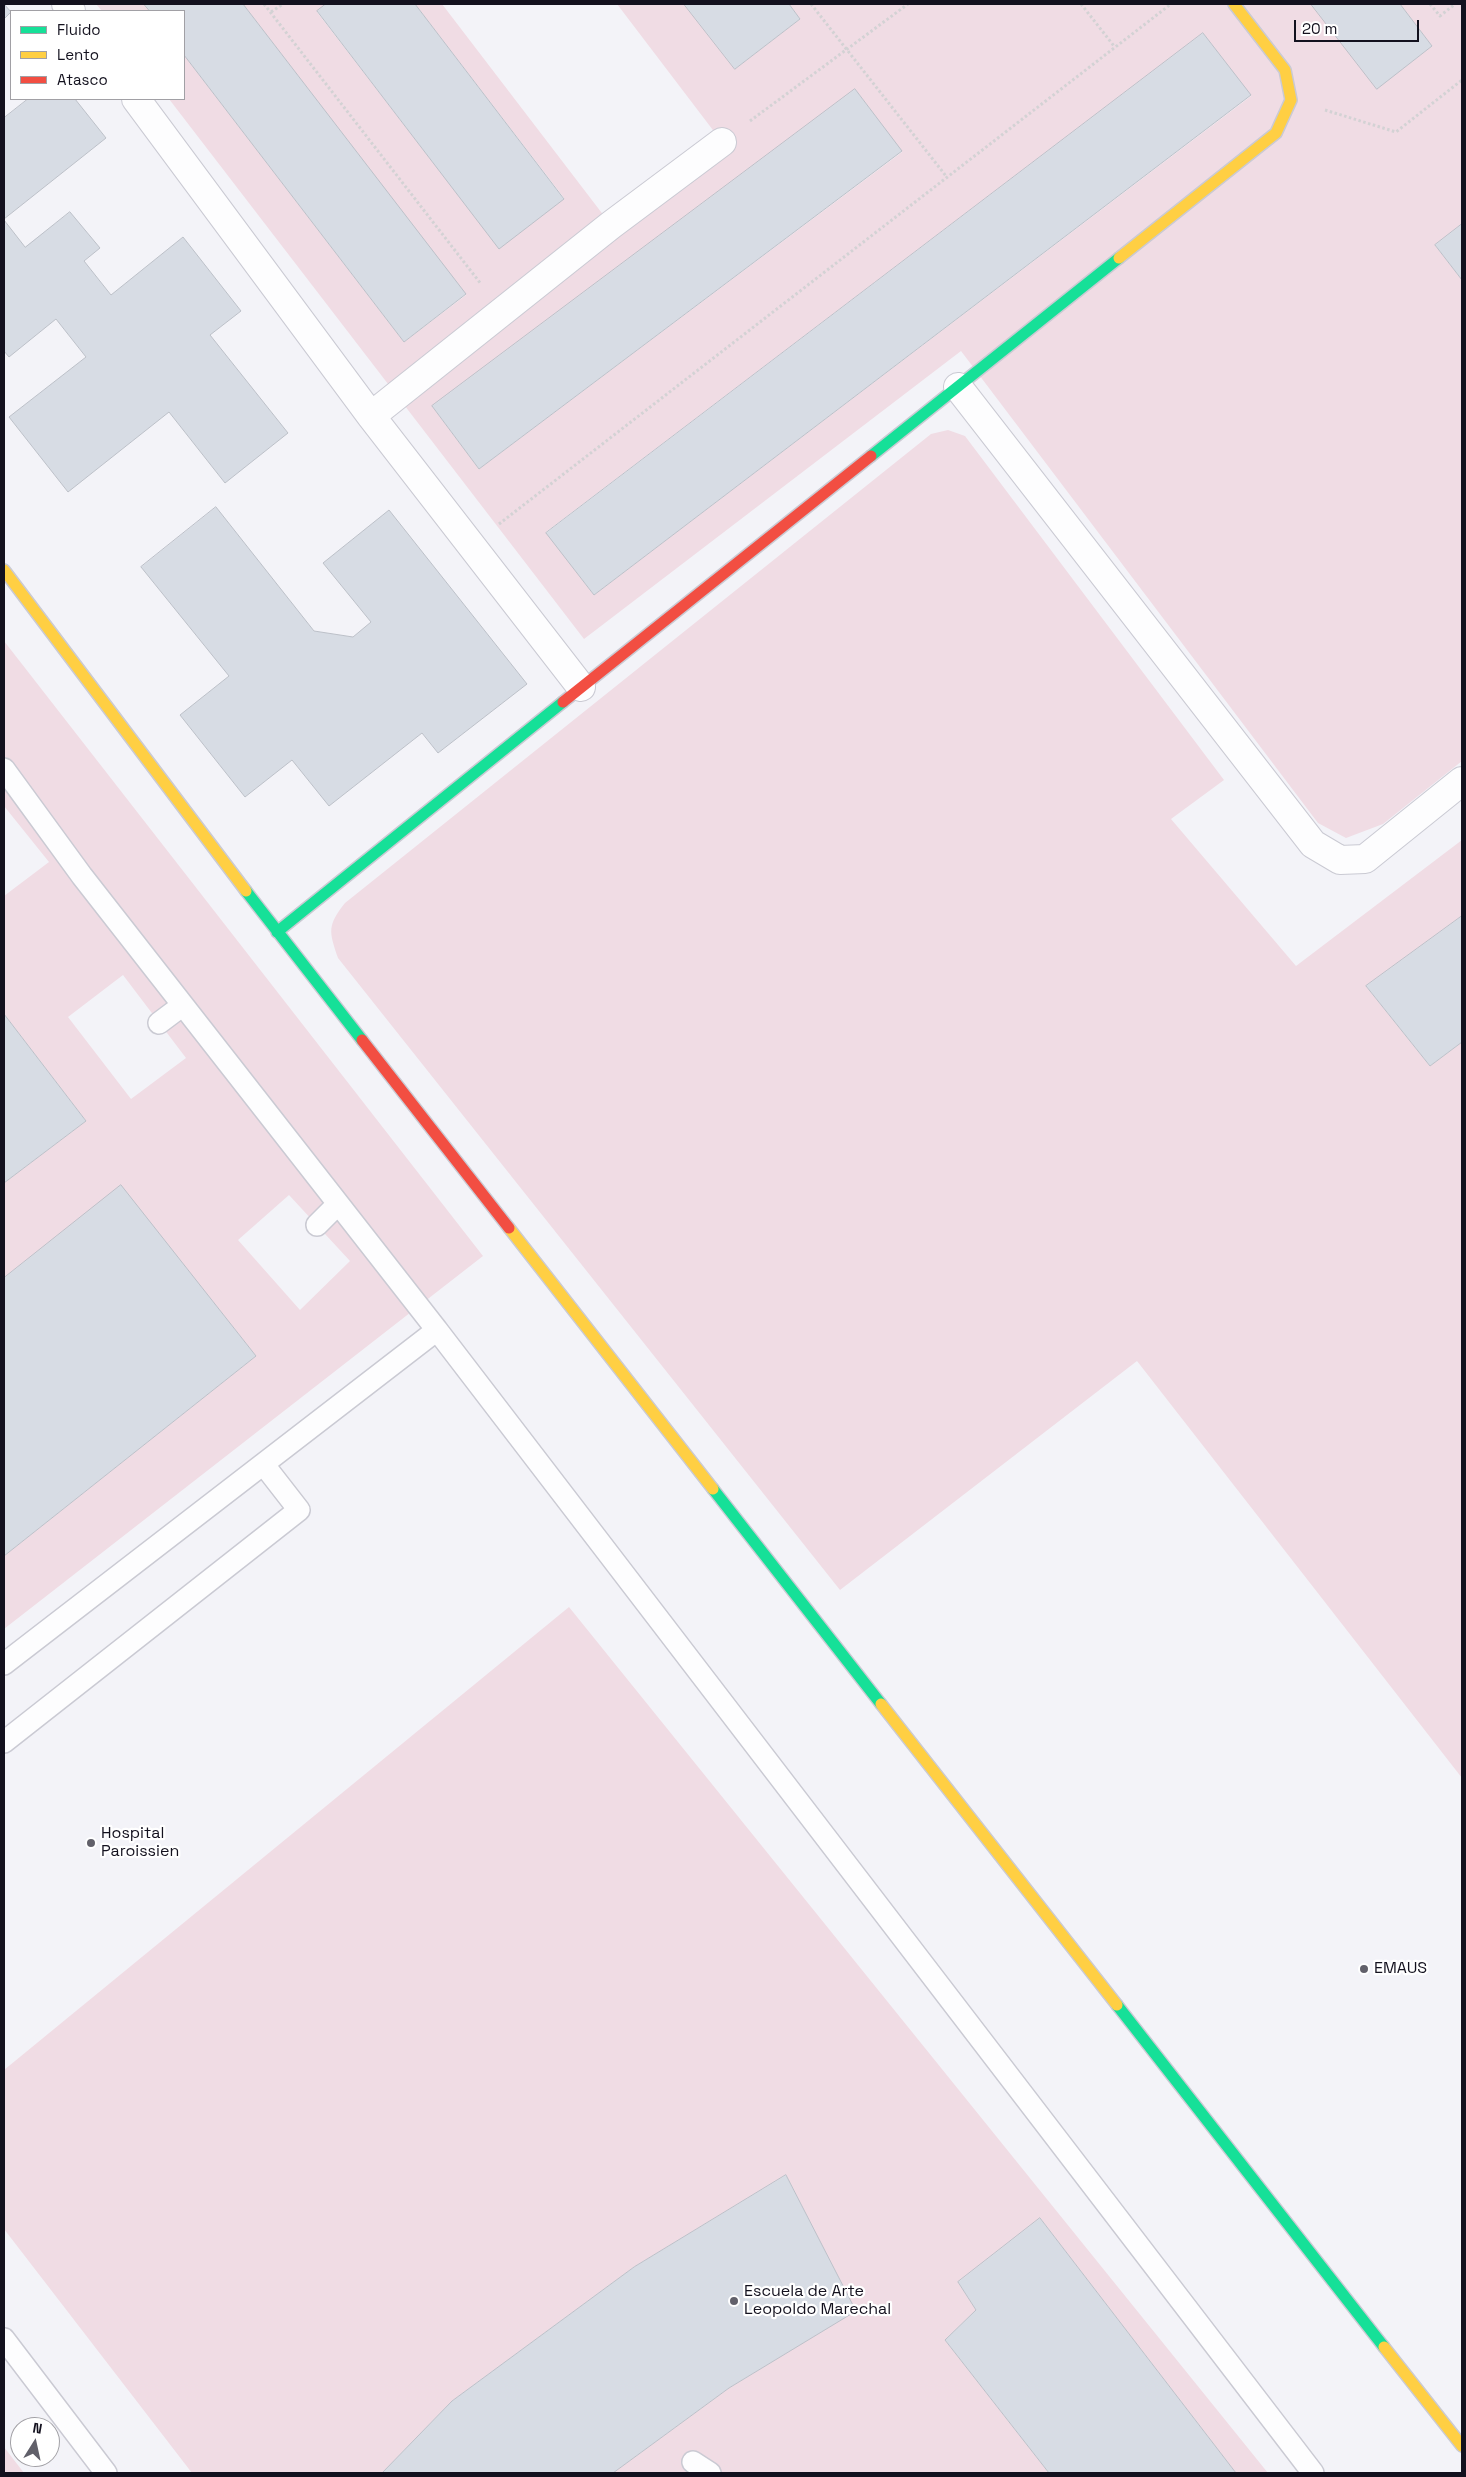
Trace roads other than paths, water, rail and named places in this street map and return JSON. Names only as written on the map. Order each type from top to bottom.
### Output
[{"type":"street","points":[[277,932],[1276,133],[1290,100],[1285,70],[1234,4]]},
{"type":"street","points":[[137,100],[371,416],[581,687]]},
{"type":"street","points":[[371,416],[503,313],[611,225],[722,142]]},
{"type":"street","points":[[958,387],[1314,844],[1340,860],[1365,859],[1462,781]]},
{"type":"street","points":[[4,570],[277,932],[1462,2446]]},
{"type":"lane","points":[[4,769],[82,876],[437,1330],[1313,2473]]},
{"type":"lane","points":[[159,1022],[183,1005]]},
{"type":"lane","points":[[317,1225],[338,1204]]},
{"type":"lane","points":[[4,1664],[437,1330]]},
{"type":"lane","points":[[4,1742],[299,1510],[264,1465]]},
{"type":"lane","points":[[4,2339],[106,2473]]},
{"type":"place","name":"Hospital Paroissien","points":[[91,1843]]},
{"type":"place","name":"EMAUS","points":[[1364,1969]]},
{"type":"place","name":"Escuela de Arte Leopoldo Marechal","points":[[734,2301]]}]
